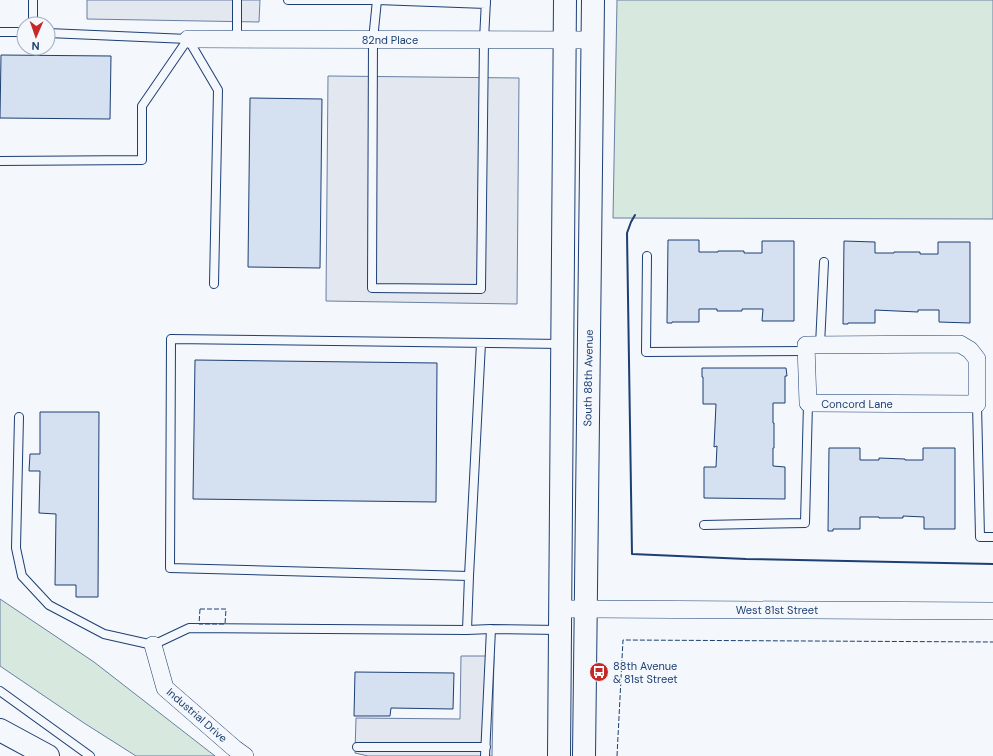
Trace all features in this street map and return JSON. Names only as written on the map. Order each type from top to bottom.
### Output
[{"type":"main road","points":[[559,756],[565,0]]},
{"type":"main road","name":"South 88th Avenue","points":[[584,756],[593,0]]},
{"type":"main road","points":[[0,730],[48,756]]},
{"type":"street","name":"82nd Place","points":[[188,39],[592,40]]},
{"type":"street","points":[[813,348],[960,344],[985,359],[977,404]]},
{"type":"street","name":"Concord Lane","points":[[813,348],[808,403],[977,404]]},
{"type":"street","name":"West 81st Street","points":[[560,608],[993,611]]},
{"type":"street","name":"Industrial Drive","points":[[153,645],[165,688],[245,756]]},
{"type":"lane","points":[[33,0],[33,16]]},
{"type":"lane","points":[[237,0],[237,39]]},
{"type":"lane","points":[[288,0],[376,0],[486,2],[484,40],[480,289],[372,288],[373,40],[376,0]]},
{"type":"lane","points":[[0,32],[16,32]]},
{"type":"lane","points":[[56,33],[188,39]]},
{"type":"lane","points":[[0,161],[142,160],[142,106],[188,39]]},
{"type":"lane","points":[[188,39],[218,90],[214,284]]},
{"type":"lane","points":[[647,256],[646,352],[813,348],[824,262]]},
{"type":"lane","points":[[469,576],[170,568],[171,339],[563,344]]},
{"type":"lane","points":[[468,630],[469,576],[481,343]]},
{"type":"lane","points":[[704,525],[805,523],[808,403]]},
{"type":"lane","points":[[977,404],[980,537],[993,537]]},
{"type":"lane","points":[[19,417],[16,548],[22,576],[49,604],[104,634],[153,645],[189,628],[560,630]]},
{"type":"lane","points":[[357,747],[486,752],[491,629]]},
{"type":"lane","points":[[0,691],[90,756]]},
{"type":"shaded area","points":[[87,0],[260,0],[259,22],[87,19]]},
{"type":"shaded area","points":[[617,0],[993,0],[993,219],[613,218]]},
{"type":"shaded area","points":[[328,76],[519,78],[517,304],[326,301]]},
{"type":"shaded area","points":[[0,599],[94,662],[215,756],[136,756],[0,666]]},
{"type":"shaded area","points":[[461,656],[494,656],[492,756],[368,756],[355,753],[356,718],[460,719]]},
{"type":"building","points":[[1,55],[111,56],[110,119],[0,118]]},
{"type":"building","points":[[250,98],[322,99],[320,268],[248,267]]},
{"type":"building","points":[[668,240],[699,240],[699,252],[744,251],[744,253],[762,253],[762,241],[794,241],[794,321],[762,321],[763,309],[717,311],[717,309],[699,309],[699,322],[667,323]]},
{"type":"building","points":[[844,241],[875,242],[875,253],[920,252],[920,254],[938,254],[938,242],[970,242],[970,323],[939,322],[939,310],[918,310],[918,312],[875,310],[875,323],[843,324]]},
{"type":"building","points":[[195,360],[437,363],[436,502],[193,499]]},
{"type":"building","points":[[702,368],[786,368],[787,376],[785,376],[785,403],[773,403],[773,466],[785,467],[785,499],[704,498],[704,467],[716,467],[717,446],[714,447],[716,404],[703,404]]},
{"type":"building","points":[[40,412],[99,412],[98,597],[76,597],[76,585],[55,585],[56,514],[39,513],[40,471],[29,471],[30,454],[40,454]]},
{"type":"building","points":[[829,448],[860,448],[860,460],[879,460],[879,458],[923,460],[923,448],[955,448],[955,529],[924,529],[924,517],[903,516],[903,518],[860,517],[860,529],[833,529],[833,531],[828,531]]},
{"type":"building","points":[[355,672],[454,673],[453,709],[391,708],[390,716],[354,716]]},
{"type":"fence","points":[[200,609],[226,609],[225,624],[199,624],[200,609]]},
{"type":"fence","points":[[617,756],[623,640],[993,642]]},
{"type":"wall","points":[[635,215],[627,233],[632,554],[746,559],[993,564]]},
{"type":"place","name":"88th Avenue & 81st Street","points":[[599,672]]}]
